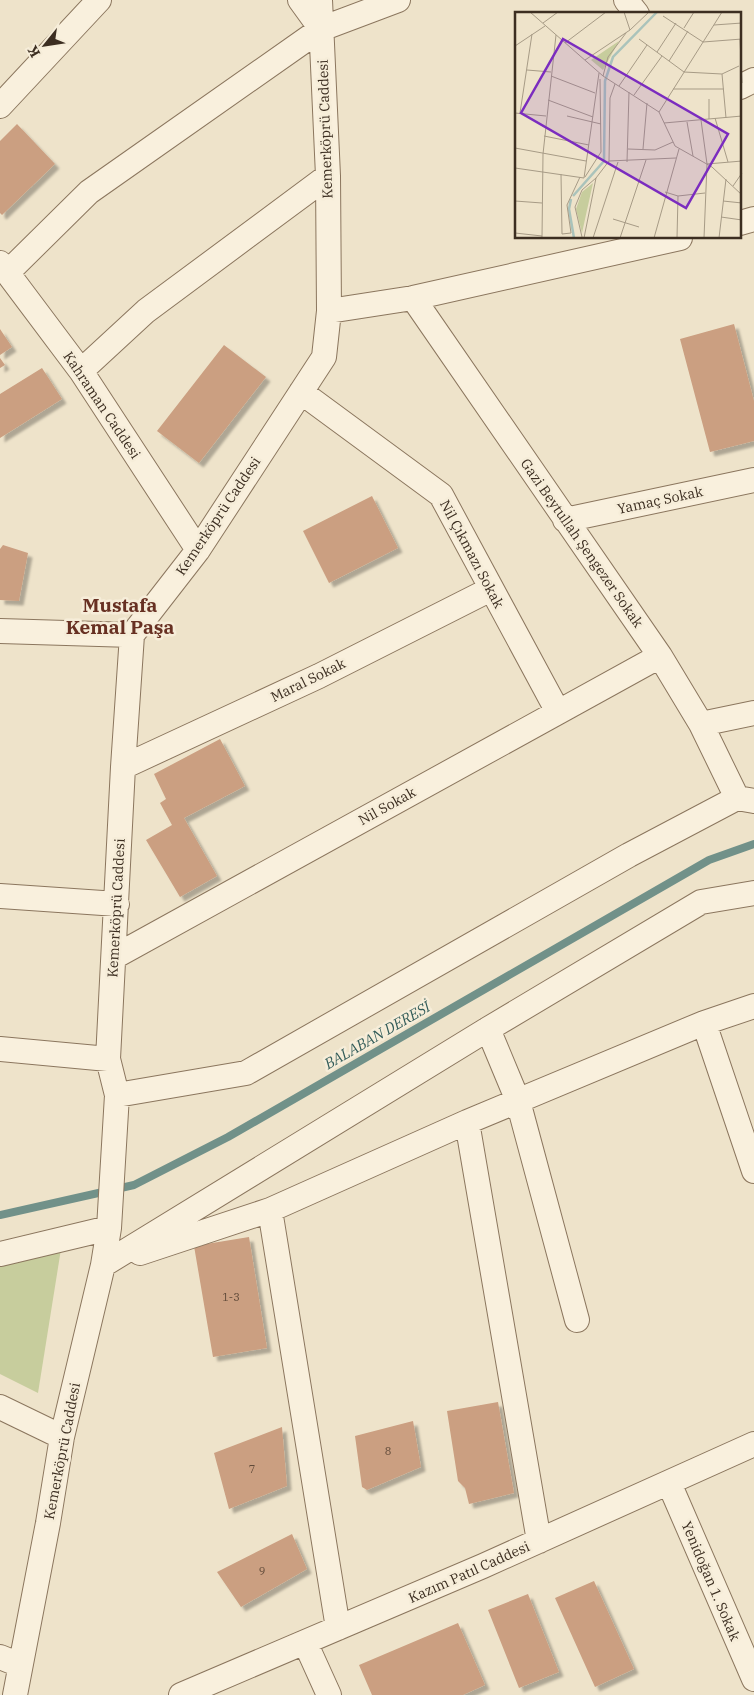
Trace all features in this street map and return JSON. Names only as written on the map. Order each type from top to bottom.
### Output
[{"type":"street","points":[[0,106],[99,0]]},
{"type":"street","points":[[300,0],[321,29]]},
{"type":"street","name":"Kemerköprü Caddesi","points":[[15,1695],[10,1661],[48,1524],[62,1437],[103,1265],[110,1218],[117,1095],[108,1059],[123,767],[132,635],[198,550],[324,357],[329,311],[328,176],[320,0]]},
{"type":"street","points":[[4,267],[89,192],[321,29],[398,0]]},
{"type":"street","points":[[626,0],[635,12]]},
{"type":"street","points":[[742,86],[754,80]]},
{"type":"street","points":[[81,371],[146,311],[328,176]]},
{"type":"street","points":[[329,311],[413,298],[676,239]]},
{"type":"street","name":"Kahraman Caddesi","points":[[4,267],[81,371],[198,550]]},
{"type":"street","name":"Gazi Beytullah Şengezer Sokak","points":[[413,298],[660,656],[745,799]]},
{"type":"street","name":"Nil Çıkmazı Sokak","points":[[301,392],[441,495],[558,712]]},
{"type":"street","name":"Yamaç Sokak","points":[[565,520],[754,480]]},
{"type":"street","name":"Maral Sokak","points":[[123,767],[318,676],[491,588]]},
{"type":"street","points":[[0,630],[132,635]]},
{"type":"street","name":"Nil Sokak","points":[[114,957],[660,656]]},
{"type":"street","points":[[701,724],[754,713]]},
{"type":"street","points":[[117,1095],[246,1073],[630,855],[745,799]]},
{"type":"street","points":[[103,1265],[488,1028],[701,902],[754,893]]},
{"type":"street","points":[[0,896],[117,904]]},
{"type":"street","points":[[103,1265],[270,1210],[467,1122],[704,1023],[754,1006]]},
{"type":"street","points":[[704,1023],[754,1171]]},
{"type":"street","points":[[488,1028],[518,1101],[577,1320]]},
{"type":"street","points":[[0,1049],[108,1059]]},
{"type":"street","points":[[467,1122],[539,1541]]},
{"type":"street","points":[[270,1210],[338,1628]]},
{"type":"street","points":[[0,1254],[110,1218]]},
{"type":"street","points":[[0,1407],[62,1437]]},
{"type":"street","name":"Kazım Patıl Caddesi","points":[[182,1695],[539,1541],[754,1444]]},
{"type":"street","name":"Yenidoğan 1. Sokak","points":[[669,1483],[754,1679]]},
{"type":"street","points":[[305,1642],[329,1695]]},
{"type":"green space","points":[[61,1249],[38,1393],[0,1374],[0,1267]]},
{"type":"building","points":[[17,124],[55,164],[2,215],[0,213],[0,141]]},
{"type":"building","points":[[734,324],[754,401],[754,441],[710,452],[680,339]]},
{"type":"building","points":[[0,329],[12,347],[0,355]]},
{"type":"building","points":[[224,345],[266,377],[199,463],[157,431]]},
{"type":"building","points":[[0,358],[5,365],[0,368]]},
{"type":"building","points":[[42,368],[62,399],[0,438],[0,394]]},
{"type":"building","points":[[372,496],[398,548],[329,583],[303,531]]},
{"type":"building","points":[[3,545],[28,553],[19,601],[0,600],[0,549]]},
{"type":"building","points":[[220,739],[245,786],[184,818],[217,876],[180,897],[146,840],[172,825],[160,803],[166,799],[154,774]]},
{"type":"building","points":[[249,1237],[267,1348],[213,1357],[194,1246]]},
{"type":"building","points":[[498,1402],[514,1493],[469,1504],[465,1488],[458,1481],[447,1411]]},
{"type":"building","points":[[413,1421],[421,1467],[367,1490],[362,1487],[355,1436]]},
{"type":"building","points":[[282,1427],[287,1486],[229,1509],[214,1453]]},
{"type":"building","points":[[292,1534],[307,1569],[241,1607],[217,1572]]},
{"type":"building","points":[[594,1581],[634,1669],[595,1687],[555,1598]]},
{"type":"building","points":[[528,1594],[559,1672],[519,1688],[488,1610]]},
{"type":"building","points":[[458,1623],[485,1685],[463,1695],[372,1695],[359,1665]]},
{"type":"waterway","name":"BALABAN DERESİ","points":[[0,1215],[134,1185],[228,1137],[709,860],[754,844]]},
{"type":"district","name":"Mustafa Kemal Paşa","points":[[120,616]]}]
